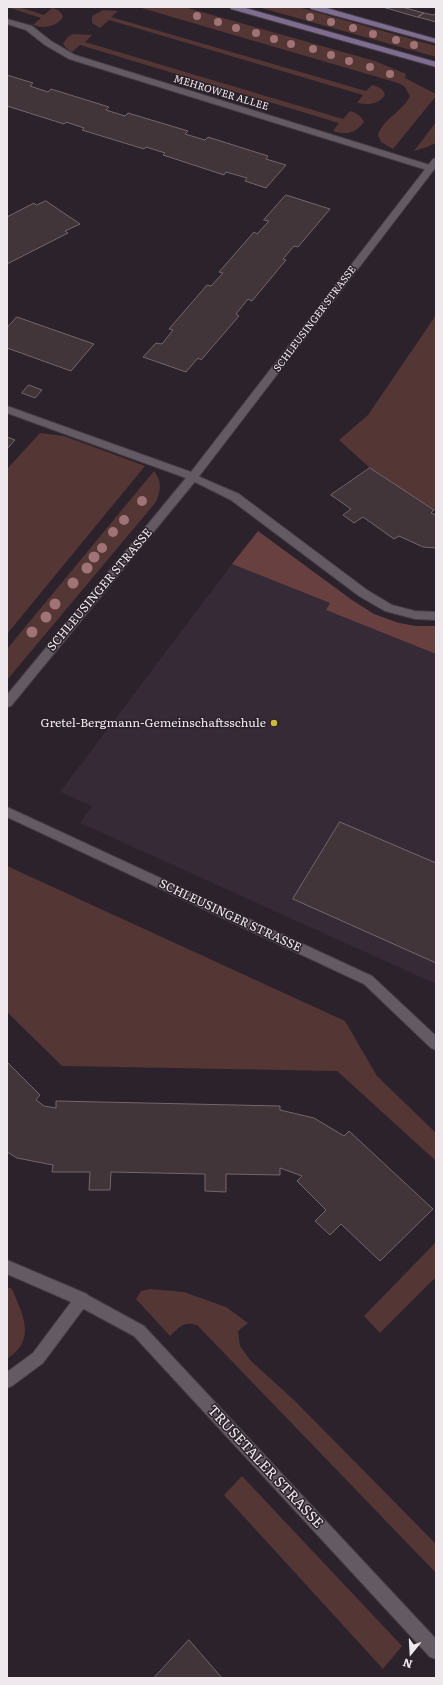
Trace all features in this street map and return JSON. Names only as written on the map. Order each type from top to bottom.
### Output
[{"type":"main road","points":[[234,7],[436,65]]},
{"type":"main road","points":[[314,7],[436,41]]},
{"type":"street","name":"MEHROWER ALLEE","points":[[7,22],[29,28],[48,43],[72,57],[188,94],[434,166]]},
{"type":"street","name":"SCHLEUSINGER STRASSE","points":[[7,703],[193,477],[434,166]]},
{"type":"street","points":[[7,409],[193,477],[235,497],[364,593],[390,608],[415,615],[436,616]]},
{"type":"street","name":"SCHLEUSINGER STRASSE","points":[[7,812],[368,980],[436,1044]]},
{"type":"street","name":"TRUSETALER STRASSE","points":[[7,1267],[45,1281],[82,1299],[139,1331],[436,1651]]},
{"type":"street","points":[[7,1381],[38,1358],[82,1299]]},
{"type":"shaded area","points":[[7,7],[19,7],[44,15],[52,8],[59,11],[63,17],[53,25],[41,27],[33,25],[41,18]]},
{"type":"shaded area","points":[[138,7],[184,7],[375,61],[406,74],[405,78],[436,94],[436,96],[393,149],[381,142],[378,135],[384,124],[403,106],[410,96],[404,86]]},
{"type":"shaded area","points":[[258,7],[298,7],[436,46],[436,57]]},
{"type":"shaded area","points":[[103,10],[118,11],[111,17],[366,91],[372,85],[379,87],[385,95],[379,101],[372,104],[357,103],[363,95],[109,20],[100,28],[92,23],[92,16]]},
{"type":"shaded area","points":[[73,34],[92,35],[85,42],[343,119],[350,111],[358,115],[364,122],[354,131],[342,133],[333,131],[339,123],[80,45],[72,52],[66,48],[63,43]]},
{"type":"shaded area","points":[[436,122],[436,143],[414,151]]},
{"type":"shaded area","points":[[436,315],[436,511],[370,468],[339,440],[368,415]]},
{"type":"shaded area","points":[[40,433],[64,436],[145,466],[7,634],[7,469]]},
{"type":"shaded area","points":[[154,471],[157,475],[160,486],[156,502],[7,680],[7,649]]},
{"type":"shaded area","points":[[258,531],[352,600],[374,614],[399,623],[416,626],[436,626],[436,654],[326,610],[330,603],[232,564]]},
{"type":"shaded area","name":"Gretel-Bergmann-Gemeinschaftsschule","points":[[232,564],[330,603],[327,610],[436,654],[436,984],[80,823],[92,806],[60,792]]},
{"type":"shaded area","points":[[7,866],[345,1021],[377,1076],[435,1132],[436,1131],[436,1161],[337,1071],[62,1066],[7,1012]]},
{"type":"shaded area","points":[[436,1242],[436,1277],[380,1333],[364,1316]]},
{"type":"shaded area","points":[[7,1287],[12,1289],[20,1308],[25,1327],[25,1335],[22,1344],[16,1352],[7,1359]]},
{"type":"shaded area","points":[[150,1289],[184,1292],[226,1307],[248,1323],[238,1331],[240,1346],[250,1360],[295,1401],[436,1544],[436,1573],[197,1325],[185,1324],[170,1336],[136,1299],[141,1291]]},
{"type":"shaded area","points":[[242,1476],[402,1646],[383,1669],[224,1495]]},
{"type":"building","points":[[383,7],[402,7],[424,13],[418,17]]},
{"type":"building","points":[[424,13],[433,15],[436,14],[436,22],[418,17]]},
{"type":"building","points":[[7,75],[33,83],[30,86],[48,92],[51,89],[109,107],[106,110],[125,116],[128,113],[188,131],[185,134],[205,140],[208,137],[268,156],[266,159],[286,165],[266,188],[245,181],[247,178],[226,172],[224,175],[163,155],[165,153],[146,147],[144,149],[82,130],[84,128],[66,122],[64,124],[7,106]]},
{"type":"building","points":[[286,195],[330,209],[298,247],[294,246],[283,259],[286,260],[252,301],[248,299],[236,314],[239,316],[201,360],[198,358],[186,372],[143,357],[156,343],[162,344],[173,330],[169,329],[207,285],[211,286],[223,273],[219,272],[254,232],[257,234],[269,221],[264,220]]},
{"type":"building","points":[[46,201],[80,224],[65,231],[68,233],[7,264],[7,217],[34,203],[36,205]]},
{"type":"building","points":[[17,317],[94,344],[71,371],[7,348],[7,328]]},
{"type":"building","points":[[29,385],[42,390],[35,398],[22,393]]},
{"type":"building","points":[[7,437],[15,440],[7,449]]},
{"type":"building","points":[[370,468],[434,510],[431,513],[436,515],[436,548],[423,547],[399,536],[394,539],[363,517],[354,523],[343,515],[351,509],[331,495]]},
{"type":"building","points":[[340,822],[436,863],[436,963],[293,899]]},
{"type":"building","points":[[7,1062],[40,1095],[36,1100],[44,1106],[56,1108],[56,1101],[280,1106],[280,1110],[314,1118],[344,1136],[349,1131],[433,1209],[380,1261],[341,1224],[330,1235],[315,1221],[326,1210],[297,1181],[302,1176],[280,1168],[280,1175],[226,1174],[226,1192],[205,1191],[205,1174],[111,1172],[110,1190],[89,1190],[90,1172],[52,1172],[53,1165],[17,1158],[7,1152]]},
{"type":"building","points":[[189,1640],[222,1678],[154,1678]]},
{"type":"place","name":"Gretel-Bergmann-Gemeinschaftsschule","points":[[274,723]]}]
